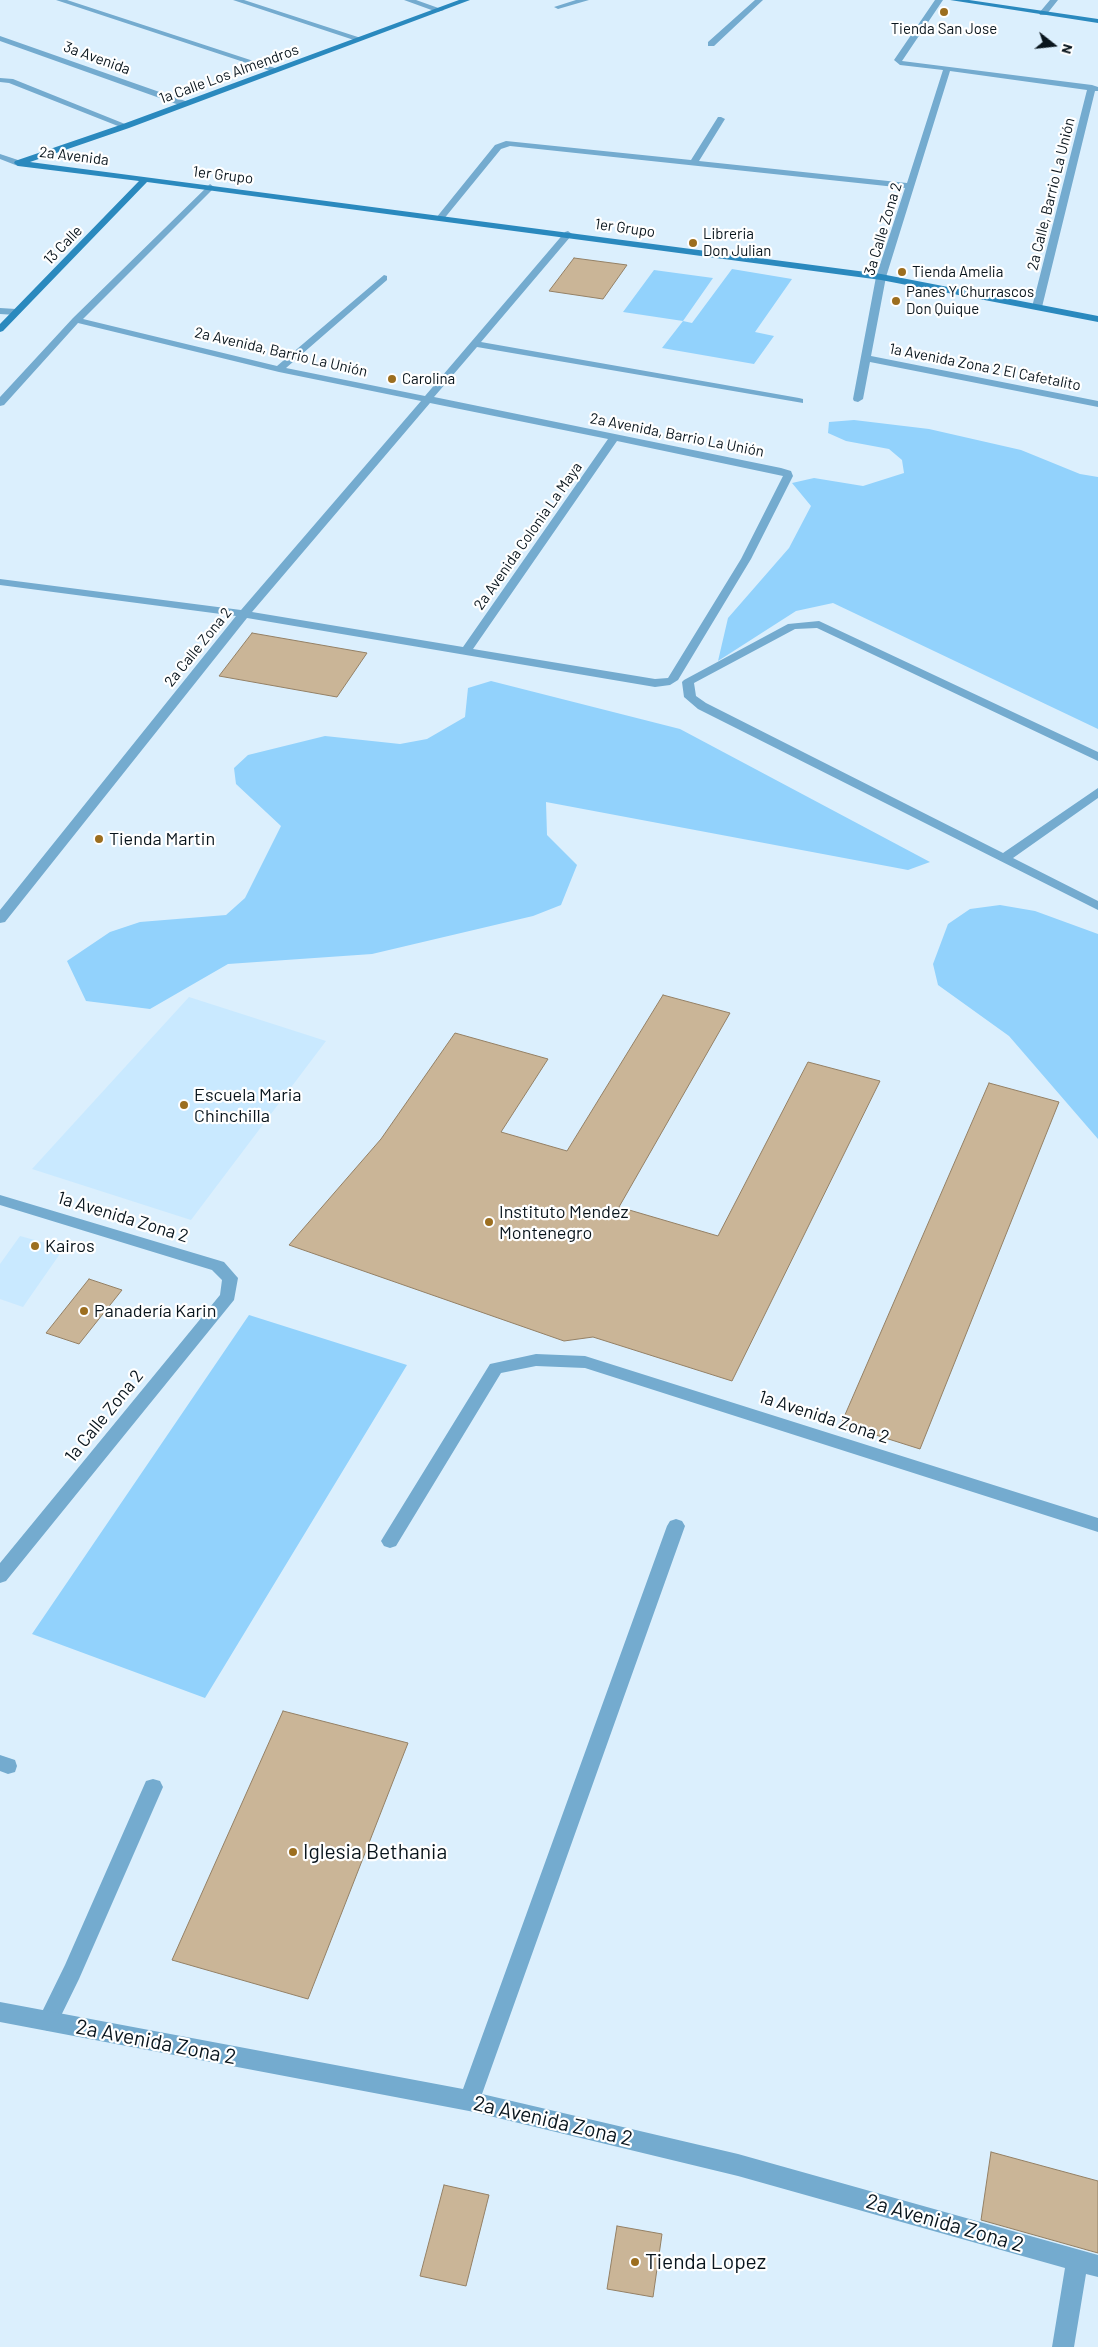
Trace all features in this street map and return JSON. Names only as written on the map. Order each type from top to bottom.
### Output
[{"type":"street","points":[[60,0],[277,70]]},
{"type":"street","points":[[237,0],[360,40]]},
{"type":"street","points":[[408,0],[440,10]]},
{"type":"street","name":"1a Calle Los Almendros","points":[[0,170],[126,126],[466,0]]},
{"type":"street","points":[[558,7],[585,0]]},
{"type":"street","points":[[711,44],[759,0]]},
{"type":"street","points":[[939,0],[898,60],[900,63],[1095,88]]},
{"type":"street","points":[[954,0],[1098,21]]},
{"type":"street","points":[[1043,13],[1054,0]]},
{"type":"street","name":"3a Avenida","points":[[0,38],[185,104]]},
{"type":"street","name":"3a Calle Zona 2","points":[[858,399],[881,277],[947,69]]},
{"type":"street","points":[[0,80],[10,81],[126,126]]},
{"type":"street","name":"2a Calle, Barrio La Unión","points":[[1037,307],[1095,88]]},
{"type":"street","points":[[692,163],[720,118]]},
{"type":"street","points":[[440,218],[502,144],[910,186]]},
{"type":"street","name":"2a Avenida","points":[[0,156],[18,163],[146,179]]},
{"type":"street","name":"1er Grupo","points":[[146,179],[881,277],[1098,319]]},
{"type":"street","name":"13 Calle","points":[[0,329],[146,179]]},
{"type":"street","points":[[0,402],[76,320],[210,187]]},
{"type":"street","name":"2a Calle Zona 2","points":[[0,919],[244,614],[428,401],[568,234]]},
{"type":"street","points":[[280,369],[384,278]]},
{"type":"street","points":[[0,311],[16,312]]},
{"type":"street","name":"2a Avenida, Barrio La Unión","points":[[76,320],[280,369],[428,401],[787,473],[788,476],[746,559],[672,680],[666,683],[655,683],[466,651]]},
{"type":"street","points":[[475,344],[798,401]]},
{"type":"street","name":"1a Avenida Zona 2 El Cafetalito","points":[[866,358],[1098,404]]},
{"type":"street","name":"2a Avenida Colonia La Maya","points":[[466,651],[614,438]]},
{"type":"street","points":[[0,582],[244,614],[466,651]]},
{"type":"street","points":[[1098,757],[819,624],[792,626],[688,682],[690,697],[702,706],[1098,906]]},
{"type":"street","points":[[1003,859],[1098,792]]},
{"type":"street","name":"1a Avenida Zona 2","points":[[0,1200],[218,1266],[230,1278]]},
{"type":"street","name":"1a Calle Zona 2","points":[[0,1576],[228,1296],[230,1278]]},
{"type":"street","name":"1a Avenida Zona 2","points":[[390,1541],[496,1368],[536,1360],[585,1362],[1098,1526]]},
{"type":"street","points":[[469,2101],[676,1526]]},
{"type":"street","points":[[48,2021],[72,1972],[152,1787]]},
{"type":"street","name":"2a Avenida Zona 2","points":[[0,2012],[469,2101],[738,2165],[1088,2264]]},
{"type":"street","points":[[1063,2347],[1088,2264]]},
{"type":"shaded area","points":[[732,269],[792,279],[755,332],[774,336],[754,364],[662,348],[683,321],[692,323]]},
{"type":"shaded area","points":[[654,270],[713,278],[683,321],[623,312]]},
{"type":"shaded area","points":[[854,420],[929,429],[1021,450],[1080,474],[1098,477],[1098,729],[833,603],[796,611],[718,661],[728,618],[789,548],[811,506],[792,483],[814,478],[863,486],[904,473],[902,460],[889,449],[846,441],[828,433],[829,422]]},
{"type":"shaded area","points":[[491,681],[680,729],[930,862],[908,870],[546,802],[547,835],[577,865],[561,905],[533,916],[372,954],[228,964],[150,1009],[86,1001],[67,961],[110,932],[140,922],[226,915],[245,898],[281,826],[236,784],[234,768],[248,755],[325,736],[400,744],[427,739],[465,717],[468,688]]},
{"type":"shaded area","points":[[1000,905],[1035,911],[1098,934],[1098,1139],[1009,1036],[938,985],[933,964],[948,924],[970,909]]},
{"type":"shaded area","name":"Escuela Maria Chinchilla","points":[[189,997],[326,1041],[191,1220],[32,1169]]},
{"type":"shaded area","points":[[20,1236],[64,1248],[23,1307],[0,1299],[0,1264]]},
{"type":"shaded area","points":[[249,1315],[407,1365],[205,1698],[32,1634]]},
{"type":"building","points":[[574,258],[627,265],[603,299],[549,291]]},
{"type":"building","points":[[252,633],[367,653],[337,697],[219,676]]},
{"type":"building","name":"Instituto Mendez Montenegro","points":[[663,995],[730,1013],[619,1207],[718,1236],[808,1062],[880,1081],[732,1381],[593,1337],[564,1341],[289,1245],[381,1139],[455,1033],[548,1059],[501,1132],[567,1151]]},
{"type":"building","points":[[989,1083],[1059,1102],[920,1449],[841,1424]]},
{"type":"building","name":"Panadería Karin","points":[[89,1279],[122,1290],[79,1344],[46,1333]]},
{"type":"building","name":"Iglesia Bethania","points":[[283,1711],[408,1743],[308,1999],[172,1960]]},
{"type":"building","points":[[991,2152],[1098,2181],[1098,2253],[981,2220]]},
{"type":"building","points":[[444,2185],[489,2195],[466,2286],[420,2276]]},
{"type":"building","name":"Tienda Lopez","points":[[617,2226],[662,2234],[653,2297],[607,2289]]},
{"type":"place","name":"Tienda San Jose","points":[[944,12]]},
{"type":"place","name":"Libreria Don Julian","points":[[693,243]]},
{"type":"place","name":"Tienda Amelia","points":[[902,272]]},
{"type":"place","name":"Panes Y Churrascos Don Quique","points":[[896,301]]},
{"type":"place","name":"Carolina","points":[[392,379]]},
{"type":"place","name":"Tienda Martin","points":[[99,839]]},
{"type":"place","name":"Escuela Maria Chinchilla","points":[[184,1105]]},
{"type":"place","name":"Instituto Mendez Montenegro","points":[[489,1222]]},
{"type":"place","name":"Kairos","points":[[35,1246]]},
{"type":"place","name":"Panadería Karin","points":[[84,1311]]},
{"type":"place","name":"Iglesia Bethania","points":[[293,1852]]},
{"type":"place","name":"Tienda Lopez","points":[[635,2262]]}]
